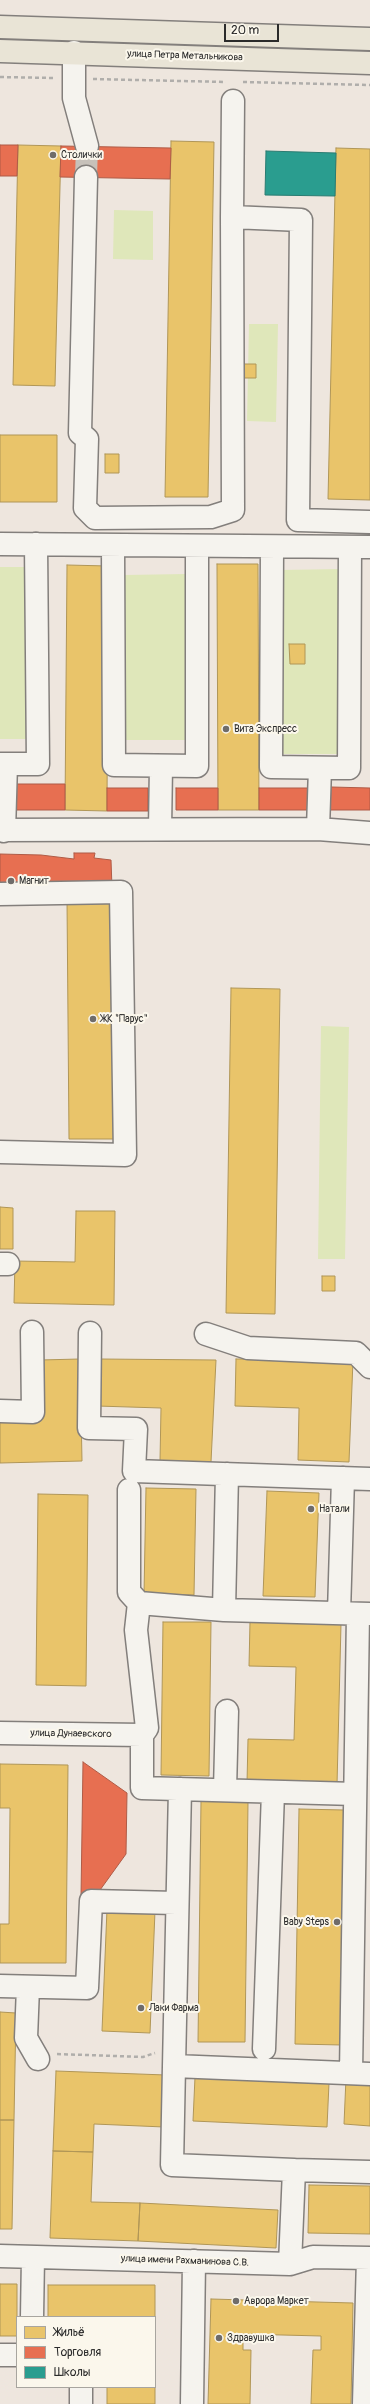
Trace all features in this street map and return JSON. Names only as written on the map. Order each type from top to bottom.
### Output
[{"type":"main road","points":[[0,27],[370,39]]},
{"type":"main road","name":"улица Петра Метальникова","points":[[0,51],[74,52],[370,63]]},
{"type":"street","points":[[74,52],[74,98],[87,146]]},
{"type":"street","points":[[86,177],[80,433],[87,439],[86,508],[94,518],[211,517],[233,510],[233,88]]},
{"type":"street","points":[[232,217],[301,220],[298,520],[370,522]]},
{"type":"street","points":[[0,544],[360,547],[348,768],[271,767],[272,547]]},
{"type":"street","points":[[36,544],[38,764],[3,764],[2,831],[318,829],[370,833]]},
{"type":"street","points":[[113,546],[114,765],[161,766],[197,766],[197,546]]},
{"type":"street","points":[[160,829],[161,766]]},
{"type":"street","points":[[318,829],[320,768]]},
{"type":"street","points":[[0,894],[121,892],[124,1155],[0,1152]]},
{"type":"street","points":[[0,1411],[33,1412],[32,1332]]},
{"type":"street","points":[[90,1333],[89,1428],[136,1429],[134,1471],[370,1479]]},
{"type":"street","points":[[206,1334],[248,1348],[356,1352],[370,1367]]},
{"type":"street","points":[[224,1610],[227,1474]]},
{"type":"street","points":[[174,2066],[360,2074],[362,1908],[355,1794],[362,1769],[356,1614],[343,1478]]},
{"type":"street","points":[[129,1490],[129,1592],[139,1603],[224,1610],[356,1614]]},
{"type":"street","points":[[139,1603],[136,1630],[147,1728],[142,1735],[142,1788],[355,1794]]},
{"type":"street","points":[[225,1790],[227,1710]]},
{"type":"street","name":"улица Дунаевского","points":[[0,1733],[142,1735]]},
{"type":"street","points":[[180,1789],[176,1903],[172,2165],[370,2172]]},
{"type":"street","points":[[264,2049],[273,1792]]},
{"type":"street","points":[[0,1986],[87,1988],[91,1901],[176,1903]]},
{"type":"street","points":[[28,1987],[26,2038],[38,2059]]},
{"type":"street","points":[[290,2264],[294,2170]]},
{"type":"street","name":"улица имени Рахманинова С.В.","points":[[0,2256],[290,2264],[313,2257],[369,2258]]},
{"type":"street","points":[[32,2316],[33,2257]]},
{"type":"street","points":[[364,2404],[369,2258]]},
{"type":"street","points":[[192,2404],[194,2262]]},
{"type":"street","points":[[0,2355],[16,2355]]},
{"type":"street","points":[[81,2388],[81,2404]]},
{"type":"path","points":[[0,77],[74,79],[233,88],[370,85]]},
{"type":"green space","points":[[114,210],[153,211],[153,260],[113,259]]},
{"type":"green space","points":[[249,324],[278,324],[276,422],[247,421]]},
{"type":"green space","points":[[0,567],[26,567],[26,739],[0,739]]},
{"type":"green space","points":[[342,569],[342,754],[279,754],[279,570]]},
{"type":"green space","points":[[186,574],[186,740],[123,740],[124,575]]},
{"type":"green space","points":[[321,1026],[349,1027],[345,1259],[318,1259]]},
{"type":"building: Жильё","points":[[171,141],[214,142],[208,497],[165,497]]},
{"type":"building: Жильё","points":[[18,145],[61,146],[55,386],[13,385]]},
{"type":"building: Жильё","points":[[336,148],[370,149],[370,500],[328,499]]},
{"type":"building: Жильё","points":[[244,364],[256,364],[256,378],[244,378]]},
{"type":"building: Жильё","points":[[0,435],[57,435],[57,502],[0,502]]},
{"type":"building: Жильё","points":[[105,454],[119,454],[119,473],[105,473]]},
{"type":"building: Жильё","points":[[217,564],[258,564],[259,810],[218,810]]},
{"type":"building: Жильё","points":[[67,565],[108,566],[107,811],[65,810]]},
{"type":"building: Жильё","points":[[289,644],[305,644],[305,664],[290,664]]},
{"type":"building: Жильё","name":"ЖК \"Парус\"","points":[[67,899],[117,899],[119,1139],[69,1139]]},
{"type":"building: Жильё","points":[[231,988],[280,989],[275,1314],[226,1313]]},
{"type":"building: Жильё","points":[[0,1207],[13,1208],[13,1249],[0,1249]]},
{"type":"building: Жильё","points":[[76,1211],[115,1211],[114,1305],[14,1303],[15,1261],[75,1262]]},
{"type":"building: Жильё","points":[[322,1276],[335,1276],[335,1291],[322,1291]]},
{"type":"building: Жильё","points":[[80,1359],[82,1461],[0,1463],[0,1422],[41,1421],[40,1360]]},
{"type":"building: Жильё","points":[[98,1359],[216,1360],[211,1462],[160,1461],[161,1408],[97,1406]]},
{"type":"building: Жильё","points":[[236,1359],[353,1360],[349,1462],[298,1460],[299,1408],[235,1406]]},
{"type":"building: Жильё","points":[[146,1488],[196,1489],[194,1595],[144,1594]]},
{"type":"building: Жильё","points":[[267,1491],[319,1493],[315,1597],[263,1596]]},
{"type":"building: Жильё","points":[[38,1494],[88,1495],[86,1686],[36,1685]]},
{"type":"building: Жильё","points":[[163,1622],[211,1622],[209,1776],[161,1775]]},
{"type":"building: Жильё","points":[[250,1622],[341,1624],[337,1785],[247,1783],[248,1739],[294,1740],[296,1667],[249,1666]]},
{"type":"building: Жильё","points":[[0,1764],[68,1765],[66,1963],[0,1963],[0,1924],[9,1924],[10,1808],[0,1808]]},
{"type":"building: Жильё","points":[[201,1801],[248,1802],[245,2042],[198,2042]]},
{"type":"building: Жильё","points":[[299,1809],[344,1810],[342,2045],[295,2044]]},
{"type":"building: Жильё","points":[[107,1909],[155,1911],[150,2033],[102,2031]]},
{"type":"building: Жильё","points":[[0,2012],[16,2013],[14,2120],[0,2120]]},
{"type":"building: Жильё","points":[[56,2071],[166,2075],[164,2127],[94,2124],[93,2152],[53,2151]]},
{"type":"building: Жильё","points":[[195,2077],[329,2083],[327,2127],[193,2121]]},
{"type":"building: Жильё","points":[[346,2078],[370,2080],[370,2126],[344,2124]]},
{"type":"building: Жильё","points":[[0,2120],[14,2120],[12,2229],[0,2229]]},
{"type":"building: Жильё","points":[[53,2151],[93,2152],[91,2202],[140,2203],[138,2241],[50,2238]]},
{"type":"building: Жильё","points":[[309,2185],[370,2186],[370,2234],[308,2233]]},
{"type":"building: Жильё","points":[[140,2203],[278,2210],[276,2248],[138,2241]]},
{"type":"building: Жильё","points":[[0,2284],[17,2284],[16,2336],[0,2336]]},
{"type":"building: Жильё","points":[[48,2285],[155,2285],[155,2316],[48,2316]]},
{"type":"building: Жильё","points":[[211,2299],[353,2303],[351,2404],[311,2404],[313,2350],[321,2350],[321,2336],[243,2334],[243,2350],[251,2350],[250,2404],[208,2404]]},
{"type":"building: Жильё","points":[[107,2388],[155,2388],[155,2404],[107,2404]]},
{"type":"building: Торговля","points":[[0,145],[18,145],[17,176],[0,176]]},
{"type":"building: Торговля","points":[[61,146],[171,148],[170,179],[60,177]]},
{"type":"building: Торговля","points":[[16,784],[65,784],[65,810],[16,810]]},
{"type":"building: Торговля","points":[[331,787],[370,788],[370,810],[330,810]]},
{"type":"building: Торговля","points":[[107,788],[148,788],[148,811],[107,811]]},
{"type":"building: Торговля","points":[[176,788],[218,788],[218,810],[176,810]]},
{"type":"building: Торговля","points":[[259,788],[310,788],[310,810],[259,810]]},
{"type":"building: Торговля","points":[[74,853],[95,853],[94,858],[111,860],[112,888],[0,889],[0,854],[41,855],[74,859]]},
{"type":"building: Торговля","points":[[83,1762],[127,1793],[126,1854],[95,1897],[81,1897]]},
{"type":"building: Школы","points":[[266,151],[336,153],[335,196],[265,195]]},
{"type":"tunnel","points":[[86,177],[87,146]]},
{"type":"place","name":"Столички","points":[[53,155]]},
{"type":"place","name":"Вита Экспресс","points":[[226,729]]},
{"type":"place","name":"Магнит","points":[[11,881]]},
{"type":"place","name":"ЖК \"Парус\"","points":[[93,1019]]},
{"type":"place","name":"Натали","points":[[311,1509]]},
{"type":"place","name":"Baby Steps","points":[[337,1922]]},
{"type":"place","name":"Лаки Фарма","points":[[141,2008]]},
{"type":"place","name":"Аврора Маркет","points":[[236,2301]]},
{"type":"place","name":"Здравушка","points":[[219,2338]]}]
